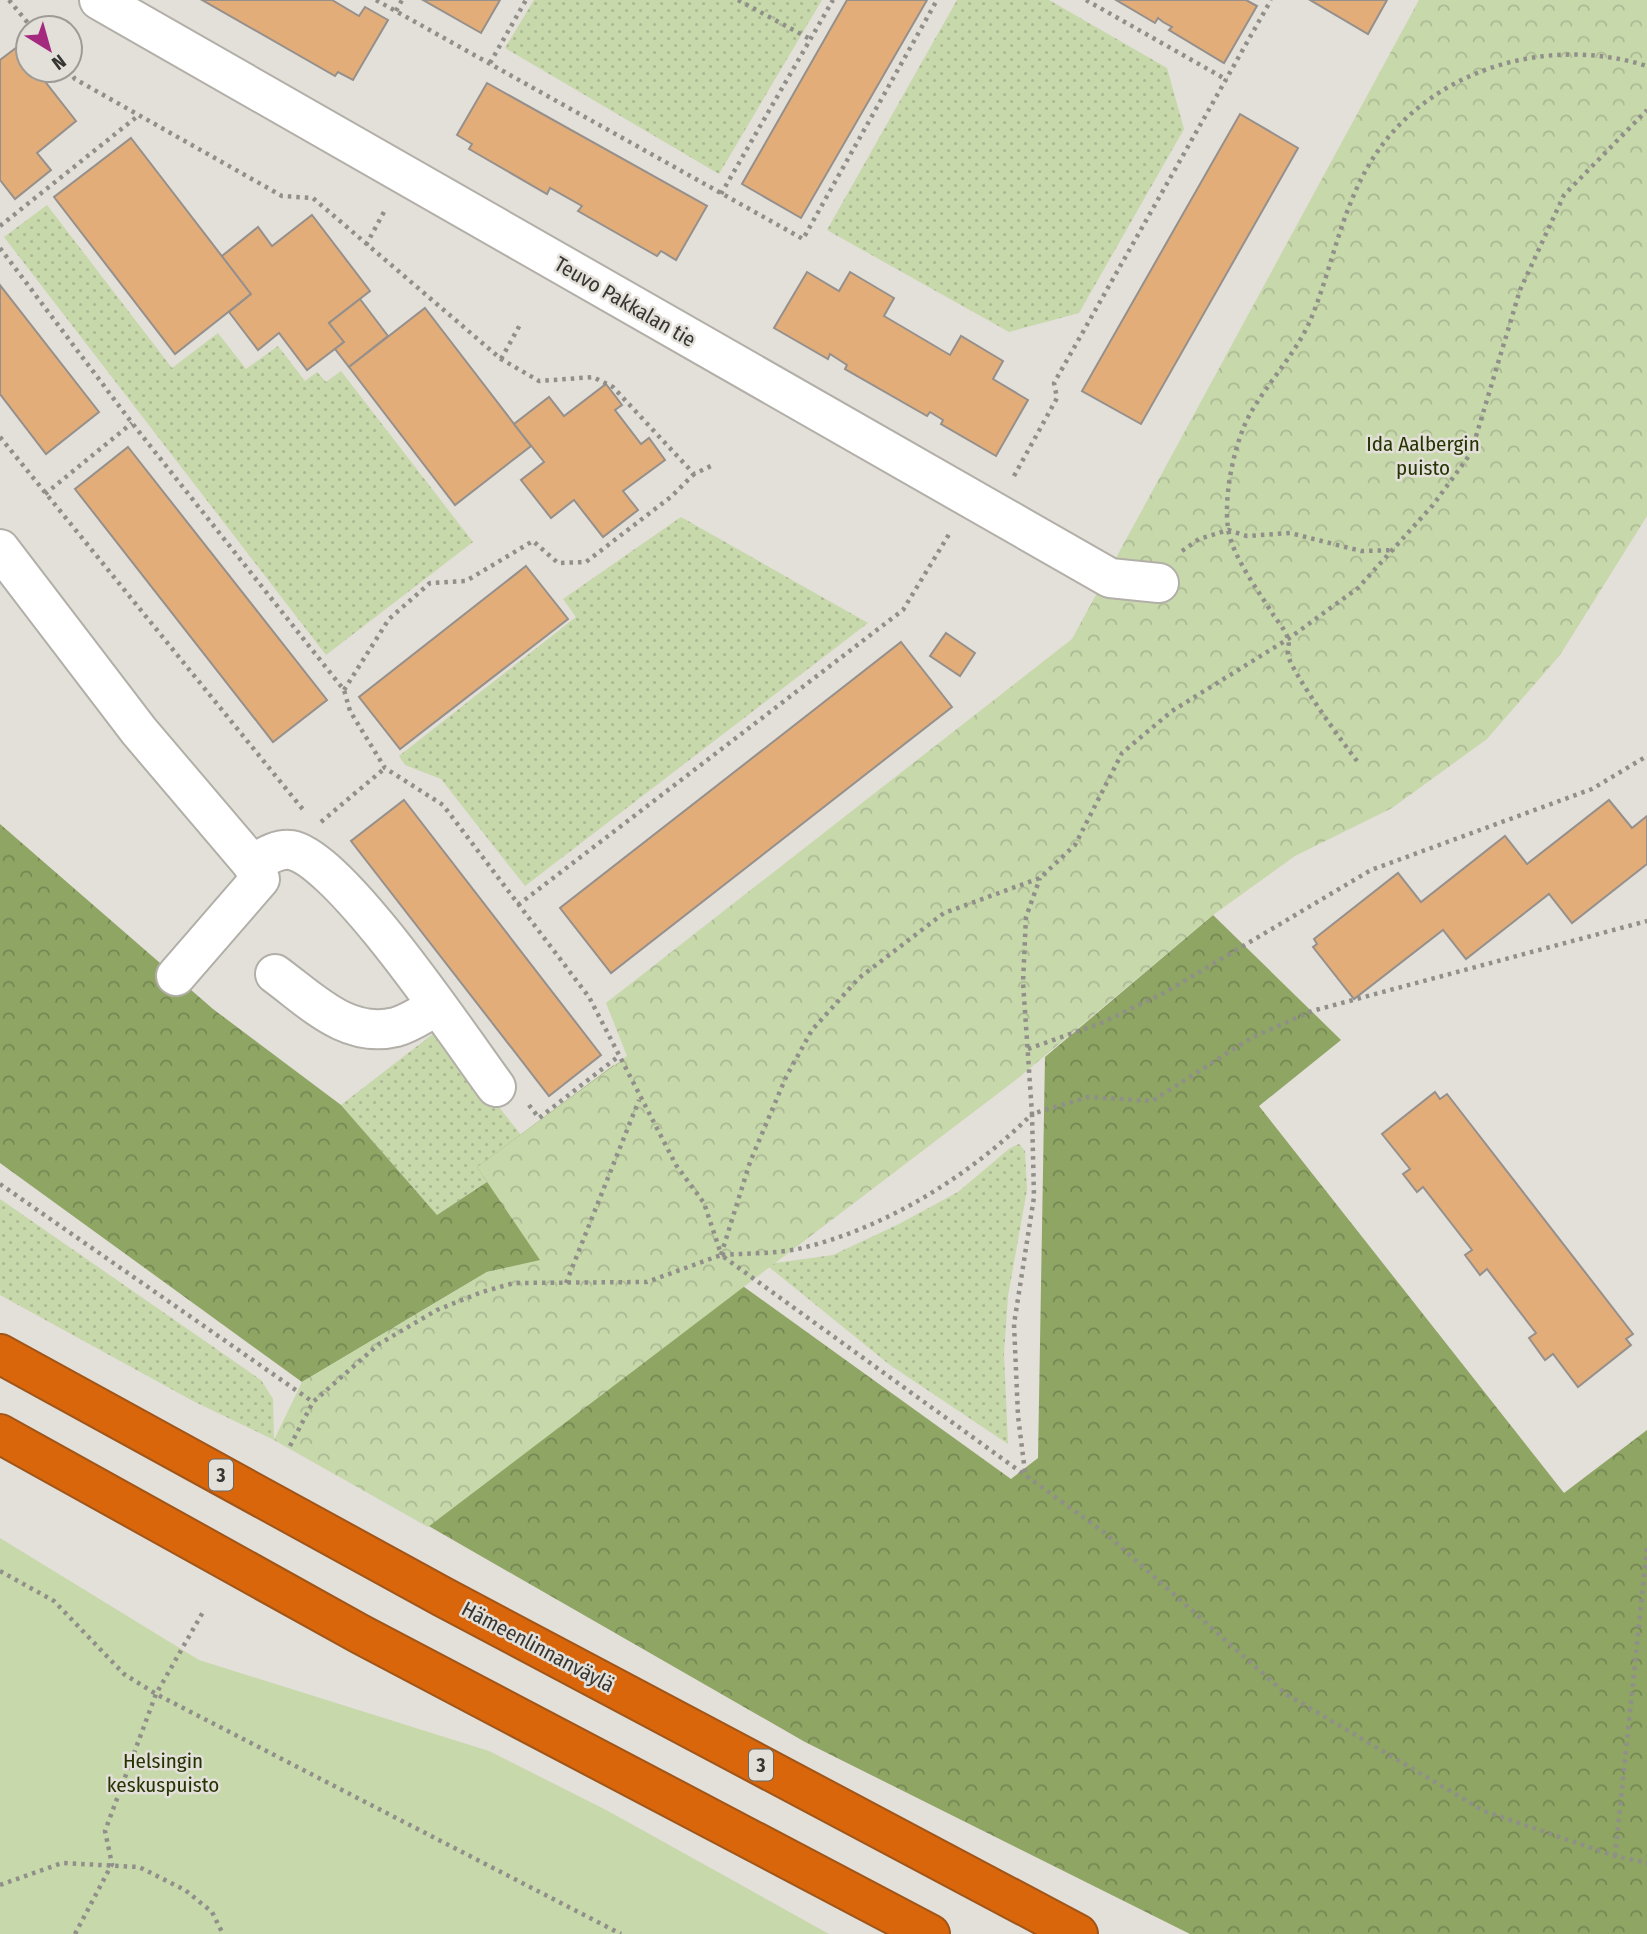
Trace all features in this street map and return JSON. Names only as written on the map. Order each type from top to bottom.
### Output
[{"type":"highway","name":"Hämeenlinnanväylä","points":[[0,1354],[443,1597],[1078,1934]]},
{"type":"highway","points":[[0,1434],[359,1634],[930,1934]]},
{"type":"street","name":"Teuvo Pakkalan tie","points":[[99,0],[1110,578],[1158,583]]},
{"type":"street","points":[[0,549],[139,731],[252,864],[260,879],[176,976]]},
{"type":"street","points":[[252,864],[304,838],[307,857],[331,875],[379,930],[496,1087]]},
{"type":"street","points":[[275,974],[342,1023],[368,1030],[398,1026],[436,1007]]},
{"type":"path","points":[[9,0],[20,14]]},
{"type":"path","points":[[376,0],[803,239],[937,0]]},
{"type":"path","points":[[396,11],[402,0]]},
{"type":"path","points":[[490,64],[526,0]]},
{"type":"path","points":[[738,0],[810,39]]},
{"type":"path","points":[[721,194],[833,0]]},
{"type":"path","points":[[1087,0],[1227,80]]},
{"type":"path","points":[[1009,484],[1057,398],[1054,383],[1271,0]]},
{"type":"path","points":[[1357,761],[1331,727],[1288,657],[1288,639],[1243,565],[1228,530],[1229,488],[1243,428],[1310,322],[1337,236],[1370,163],[1406,117],[1457,80],[1506,63],[1561,53],[1615,56],[1647,66]]},
{"type":"path","points":[[84,84],[282,196],[313,198],[501,359],[539,381],[593,377],[613,387],[694,474]]},
{"type":"path","points":[[721,1255],[750,1162],[786,1077],[812,1030],[859,978],[944,913],[1040,878],[1075,845],[1122,753],[1172,711],[1288,639],[1357,588],[1395,550],[1471,453],[1520,290],[1564,195],[1647,110]]},
{"type":"path","points":[[0,226],[139,115]]},
{"type":"path","points":[[0,248],[132,423],[345,690],[350,711],[385,768],[443,805],[589,997],[639,1100],[676,1165],[704,1203],[721,1255],[1105,1533],[1286,1694],[1484,1811],[1615,1856],[1647,1863]]},
{"type":"path","points":[[501,359],[521,323]]},
{"type":"path","points":[[45,494],[132,423]]},
{"type":"path","points":[[0,437],[304,838],[385,768]]},
{"type":"path","points":[[345,690],[389,620],[430,583],[466,581],[533,541],[558,564],[586,562],[671,496],[694,474],[713,465]]},
{"type":"path","points":[[519,905],[903,610],[969,499]]},
{"type":"path","points":[[1186,546],[1228,530],[1247,536],[1290,533],[1361,551],[1395,550]]},
{"type":"path","points":[[1028,1049],[1101,1023],[1164,993],[1371,870],[1592,789],[1647,756]]},
{"type":"path","points":[[1025,1473],[1018,1416],[1014,1324],[1034,1197],[1032,1114],[1023,982],[1026,917],[1040,878]]},
{"type":"path","points":[[290,1446],[313,1402],[379,1345],[437,1310],[482,1292],[514,1283],[647,1282],[721,1255],[801,1248],[862,1228],[951,1179],[1008,1139],[1032,1114],[1088,1097],[1152,1101],[1251,1038],[1312,1011],[1647,921]]},
{"type":"path","points":[[566,1283],[639,1100]]},
{"type":"path","points":[[0,1184],[313,1402]]},
{"type":"path","points":[[1615,1856],[1647,1548]]},
{"type":"path","points":[[0,1571],[54,1601],[124,1674],[156,1694],[621,1934]]},
{"type":"path","points":[[75,1934],[112,1864],[105,1832],[156,1694],[204,1612]]},
{"type":"path","points":[[0,1885],[62,1863],[139,1867],[185,1890],[212,1912],[223,1934]]},
{"type":"green space","points":[[534,0],[822,0],[719,174],[505,48]]},
{"type":"green space","points":[[957,0],[1049,0],[1167,68],[1184,129],[1079,313],[1009,332],[827,230]]},
{"type":"green space","name":"Ida Aalbergin puisto","points":[[1419,0],[1647,0],[1647,516],[1560,655],[1487,739],[1392,808],[1295,856],[1213,915],[1017,1079],[428,1527],[274,1440],[302,1382],[487,1272],[540,1260],[477,1167],[627,1056],[606,1003],[1072,639]]},
{"type":"green space","points":[[47,205],[172,368],[218,333],[246,369],[278,346],[305,381],[317,372],[326,382],[341,371],[473,542],[326,655],[4,237]]},
{"type":"green space","points":[[681,517],[868,623],[525,886],[441,779],[405,765],[399,756],[576,617],[563,599]]},
{"type":"green space","points":[[0,824],[213,1009],[341,1105],[437,1215],[487,1182],[477,1167],[614,1065],[699,1230],[487,1272],[302,1382],[0,1163]]},
{"type":"green space","points":[[1213,915],[1341,1040],[1259,1106],[1564,1493],[1647,1430],[1647,1934],[1190,1934],[805,1742],[312,1459],[341,1394],[715,1266],[1011,1479],[1038,1458],[1045,1057]]},
{"type":"green space","points":[[438,1030],[521,1135],[477,1167],[487,1182],[437,1215],[341,1105]]},
{"type":"green space","points":[[1019,1144],[1025,1151],[1027,1190],[1008,1296],[1004,1354],[1008,1444],[890,1365],[769,1267],[775,1263],[833,1255],[899,1224],[958,1192],[1010,1148]]},
{"type":"green space","points":[[0,1199],[261,1380],[273,1399],[274,1440],[193,1401],[0,1295]]},
{"type":"green space","name":"Helsingin keskuspuisto","points":[[0,1538],[199,1660],[489,1751],[608,1811],[829,1934],[0,1934]]},
{"type":"building","points":[[202,0],[332,0],[359,16],[365,7],[388,20],[353,80],[338,72],[335,76]]},
{"type":"building","points":[[423,0],[500,0],[481,33]]},
{"type":"building","points":[[847,0],[927,0],[801,218],[742,184]]},
{"type":"building","points":[[1116,0],[1246,0],[1257,6],[1224,63],[1169,30],[1172,27],[1158,18],[1155,23]]},
{"type":"building","points":[[1310,0],[1387,0],[1368,34]]},
{"type":"building","points":[[14,49],[14,84],[47,84],[76,121],[37,153],[51,170],[15,199],[0,180],[0,60]]},
{"type":"building","points":[[487,83],[707,206],[676,260],[661,251],[657,256],[578,211],[582,206],[550,188],[547,194],[469,149],[472,144],[457,135]]},
{"type":"building","points":[[1240,114],[1298,148],[1141,424],[1082,391]]},
{"type":"building","points":[[131,138],[251,294],[175,354],[54,197]]},
{"type":"building","points":[[312,215],[370,291],[329,323],[344,342],[307,370],[279,333],[258,350],[229,312],[251,294],[222,256],[258,227],[272,246]]},
{"type":"building","points":[[807,272],[839,291],[850,272],[894,298],[884,316],[950,355],[961,336],[1003,361],[993,379],[1028,400],[996,456],[941,424],[943,420],[930,412],[927,416],[845,369],[847,365],[830,354],[828,359],[774,328]]},
{"type":"building","points":[[0,285],[99,412],[46,454],[0,394]]},
{"type":"building","points":[[360,299],[388,336],[349,367],[335,349],[344,342],[329,323]]},
{"type":"building","points":[[425,308],[531,446],[455,505],[349,367]]},
{"type":"building","points":[[606,384],[622,405],[615,410],[641,444],[649,438],[665,460],[623,491],[638,510],[603,537],[574,500],[551,518],[521,480],[544,462],[514,424],[549,397],[564,416]]},
{"type":"building","points":[[128,447],[327,700],[273,742],[75,489]]},
{"type":"building","points":[[526,566],[568,619],[400,749],[359,697]]},
{"type":"building","points":[[946,633],[975,653],[960,676],[930,656]]},
{"type":"building","points":[[901,642],[952,707],[611,973],[560,908]]},
{"type":"building","points":[[404,800],[601,1055],[549,1096],[351,841]]},
{"type":"building","points":[[1609,800],[1632,828],[1647,816],[1647,864],[1572,923],[1549,894],[1466,959],[1443,930],[1354,999],[1313,947],[1317,944],[1314,939],[1398,873],[1421,902],[1505,836],[1527,864]]},
{"type":"building","points":[[1435,1092],[1440,1099],[1447,1094],[1633,1334],[1626,1339],[1631,1345],[1578,1387],[1553,1354],[1545,1360],[1529,1338],[1536,1333],[1487,1269],[1480,1275],[1465,1255],[1472,1250],[1423,1187],[1417,1192],[1403,1174],[1410,1169],[1382,1134]]}]
